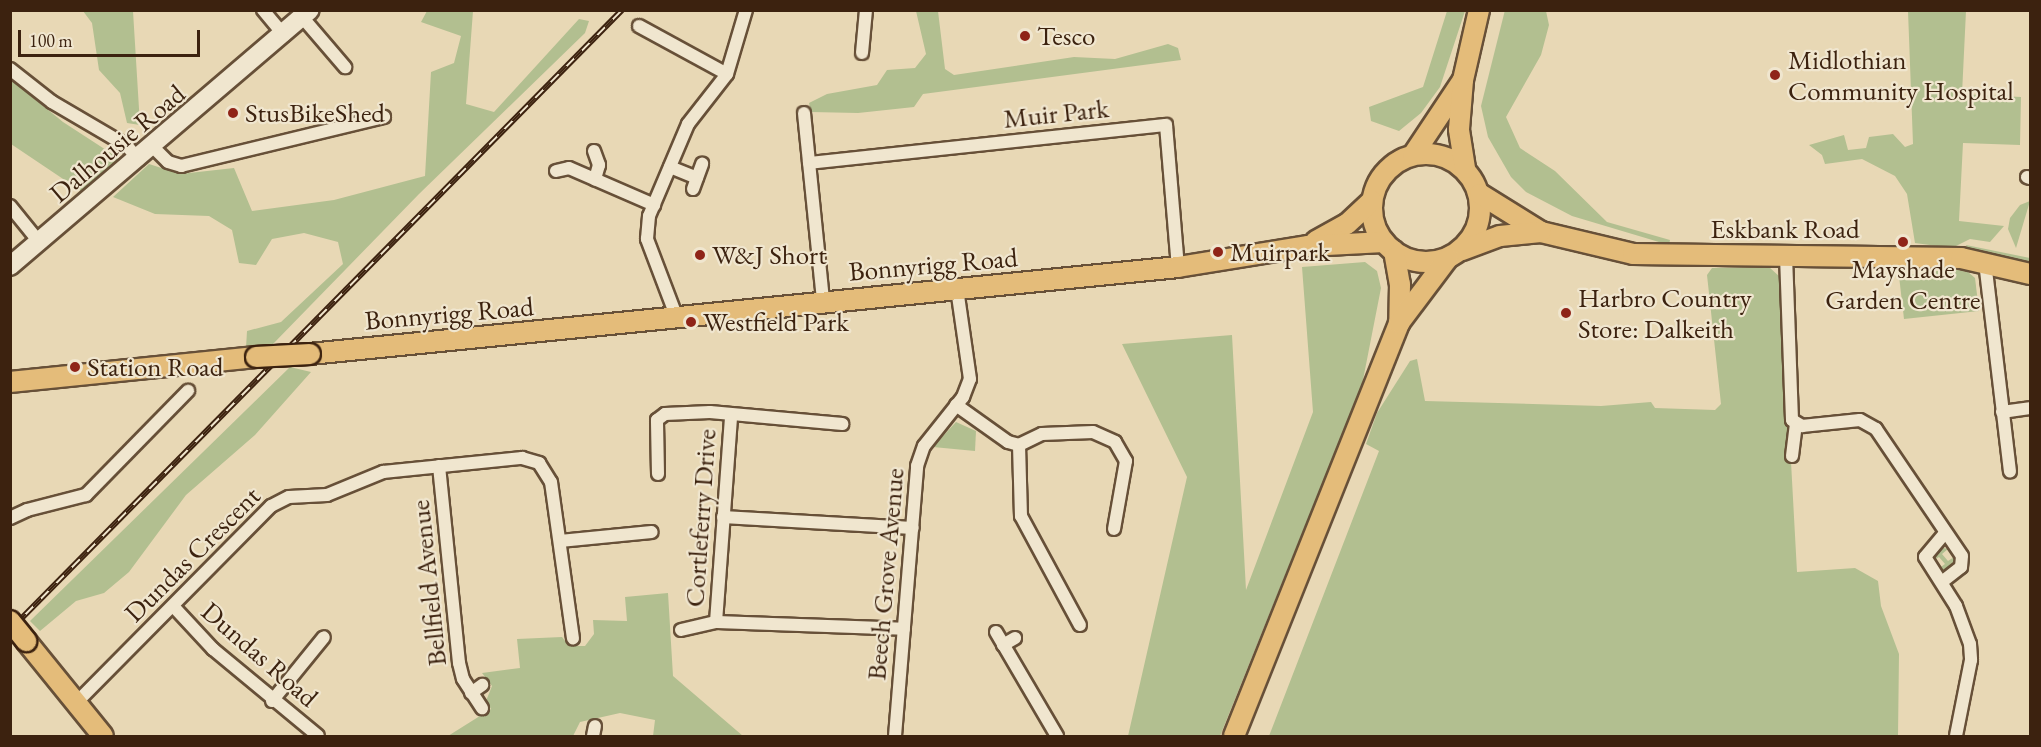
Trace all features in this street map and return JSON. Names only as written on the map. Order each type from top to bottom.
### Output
[{"type":"main road","points":[[1234,736],[1399,323],[1477,226],[1480,194],[1465,168],[1459,129],[1463,80],[1479,10]]},
{"type":"main road","name":"Dalhousie Road","points":[[10,266],[139,160],[307,14]]},
{"type":"main road","points":[[1399,323],[1400,284],[1389,247],[1373,223],[1372,201],[1376,186],[1386,171],[1413,155],[1463,80]]},
{"type":"main road","points":[[1413,155],[1433,155],[1465,168]]},
{"type":"main road","name":"Eskbank Road","points":[[1480,194],[1541,232],[1633,254],[1985,262],[2031,274]]},
{"type":"main road","name":"Bonnyrigg Road","points":[[1308,246],[1347,224],[1372,201]]},
{"type":"main road","name":"Eskbank Road","points":[[1454,255],[1500,236],[1541,232]]},
{"type":"main road","name":"Bonnyrigg Road","points":[[10,382],[1178,267],[1308,246],[1389,247]]},
{"type":"main road","points":[[1389,247],[1416,261],[1454,255]]},
{"type":"main road","points":[[10,621],[104,736]]},
{"type":"street","points":[[263,10],[284,35]]},
{"type":"street","points":[[677,318],[647,239],[654,205],[693,116],[727,74],[746,10]]},
{"type":"street","points":[[862,53],[866,10]]},
{"type":"street","points":[[307,14],[345,67]]},
{"type":"street","points":[[639,26],[727,74]]},
{"type":"street","points":[[10,69],[52,102],[127,147],[139,160]]},
{"type":"street","points":[[804,113],[823,302]]},
{"type":"street","points":[[153,147],[168,162],[181,166],[383,117]]},
{"type":"street","name":"Muir Park","points":[[809,163],[1166,125],[1178,267]]},
{"type":"street","points":[[594,151],[599,165],[595,179]]},
{"type":"street","points":[[670,166],[695,183],[702,164]]},
{"type":"street","points":[[556,171],[569,168],[654,205]]},
{"type":"street","points":[[10,206],[40,243]]},
{"type":"street","points":[[1786,256],[1790,414],[1796,425],[1792,456]]},
{"type":"street","points":[[1985,262],[2010,472]]},
{"type":"street","name":"Beech Grove Avenue","points":[[895,736],[920,456],[956,405],[970,379],[957,289]]},
{"type":"street","points":[[10,518],[27,510],[86,495],[188,391]]},
{"type":"street","points":[[956,405],[1008,442],[1019,445],[1042,434],[1093,432],[1115,442],[1125,461],[1114,529]]},
{"type":"street","points":[[2002,412],[2031,408]]},
{"type":"street","points":[[658,474],[657,420],[665,414],[710,412],[731,417],[827,418],[842,424]]},
{"type":"street","name":"Cortleferry Drive","points":[[716,622],[731,417]]},
{"type":"street","points":[[1796,425],[1860,420],[1872,425],[1941,522],[1963,562],[1942,582]]},
{"type":"street","points":[[1019,445],[1021,516],[1080,625]]},
{"type":"street","name":"Dundas Crescent","points":[[76,703],[279,500],[327,495],[382,472],[522,458],[539,463],[550,482],[560,541]]},
{"type":"street","name":"Bellfield Avenue","points":[[439,466],[459,663],[471,693],[482,708]]},
{"type":"street","points":[[723,517],[913,528]]},
{"type":"street","points":[[1945,533],[1925,553],[1962,620],[1971,660],[1956,736]]},
{"type":"street","points":[[573,638],[560,541],[647,536]]},
{"type":"street","name":"Dundas Road","points":[[173,606],[213,649],[318,736]]},
{"type":"street","points":[[681,630],[716,622],[904,629]]},
{"type":"street","points":[[996,632],[1057,736]]},
{"type":"street","points":[[272,700],[324,637]]},
{"type":"street","points":[[1003,645],[1015,638]]},
{"type":"street","name":"Bellfield Avenue","points":[[471,693],[482,685]]},
{"type":"green space","points":[[1505,10],[1546,11],[1549,25],[1541,55],[1506,117],[1520,148],[1555,171],[1607,222],[1670,240],[1669,245],[1572,216],[1526,192],[1511,177],[1488,137],[1481,106]]},
{"type":"green space","points":[[83,11],[133,11],[140,125],[127,123],[120,93],[99,70],[92,23]]},
{"type":"green space","points":[[427,11],[473,11],[466,104],[494,112],[579,19],[589,21],[585,33],[419,194],[273,344],[246,348],[247,331],[281,322],[343,264],[338,242],[304,233],[272,239],[256,265],[239,263],[232,230],[209,216],[155,214],[113,197],[149,164],[180,174],[234,168],[252,211],[334,200],[425,176],[431,72],[454,63],[461,36],[421,22]]},
{"type":"green space","points":[[916,11],[938,11],[945,69],[954,75],[1074,57],[1115,59],[1168,44],[1178,48],[1181,60],[923,94],[914,107],[858,113],[811,112],[809,103],[827,94],[877,85],[887,70],[915,68],[926,54]]},
{"type":"green space","points":[[1447,11],[1465,11],[1440,87],[1421,113],[1399,131],[1371,121],[1369,107],[1423,87]]},
{"type":"green space","points":[[1908,11],[1966,11],[1962,94],[2021,97],[2020,145],[1963,143],[1959,221],[2004,226],[1990,242],[1970,239],[1952,248],[1915,243],[1907,194],[1895,176],[1862,159],[1825,164],[1822,155],[1809,145],[1844,135],[1848,150],[1866,148],[1869,137],[1893,134],[1905,147],[1913,144]]},
{"type":"green space","points":[[10,79],[63,122],[123,161],[81,191],[11,144]]},
{"type":"green space","points":[[2030,201],[2016,248],[2008,229],[2010,218],[2020,205]]},
{"type":"green space","points":[[1966,245],[2030,258],[2030,267],[1969,253]]},
{"type":"green space","points":[[1365,262],[1377,271],[1381,288],[1362,385],[1220,736],[1128,736],[1187,477],[1122,344],[1232,335],[1246,590],[1313,412],[1302,267]]},
{"type":"green space","points":[[1769,267],[1781,278],[1797,572],[1855,568],[1878,581],[1881,606],[1899,654],[1898,736],[1269,736],[1379,451],[1366,444],[1377,413],[1410,361],[1417,359],[1425,401],[1601,406],[1651,402],[1655,408],[1715,410],[1721,404],[1707,275],[1712,268]]},
{"type":"green space","points":[[1953,269],[1968,272],[1975,278],[1979,311],[1904,319],[1899,276]]},
{"type":"green space","points":[[290,367],[311,372],[255,435],[186,495],[129,572],[104,593],[76,601],[40,631],[30,621]]},
{"type":"green space","points":[[956,422],[976,431],[975,451],[933,447]]},
{"type":"green space","points":[[1939,547],[1948,549],[1942,554],[1948,561],[1954,557],[1953,567],[1948,571],[1938,569],[1945,564],[1939,557],[1932,561]]},
{"type":"green space","points":[[668,593],[673,676],[743,736],[653,736],[655,720],[620,713],[580,722],[573,736],[448,736],[491,709],[486,701],[492,686],[482,673],[520,668],[517,639],[562,637],[569,646],[585,646],[594,634],[593,620],[627,621],[625,597]]},
{"type":"railway","points":[[10,630],[622,10]]},
{"type":"place","name":"Tesco","points":[[1025,36]]},
{"type":"place","name":"Midlothian Community Hospital","points":[[1775,75]]},
{"type":"place","name":"StusBikeShed","points":[[233,113]]},
{"type":"place","name":"Mayshade Garden Centre","points":[[1903,242]]},
{"type":"place","name":"Muirpark","points":[[1218,252]]},
{"type":"place","name":"W&J Short","points":[[700,255]]},
{"type":"place","name":"Harbro Country Store: Dalkeith","points":[[1566,313]]},
{"type":"place","name":"Westfield Park","points":[[691,322]]},
{"type":"place","name":"Station Road","points":[[75,367]]}]
